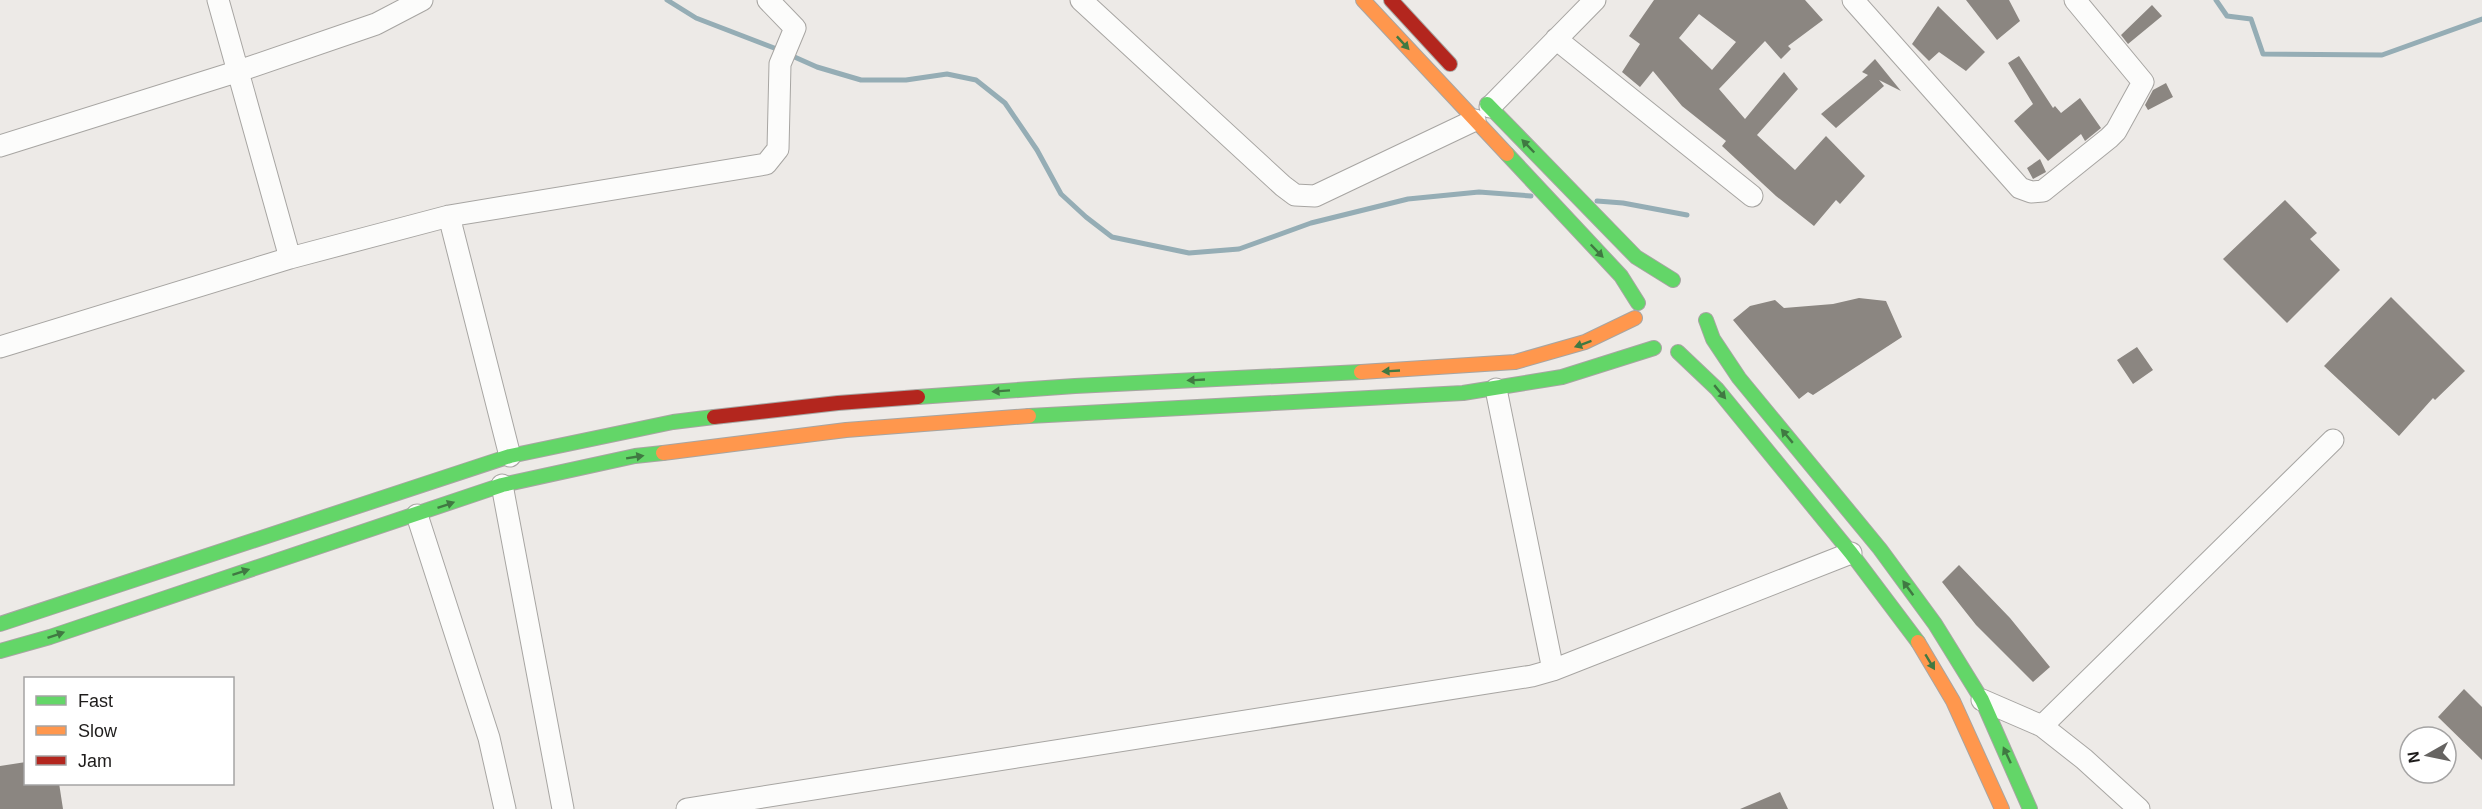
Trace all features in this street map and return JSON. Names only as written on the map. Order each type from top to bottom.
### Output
[{"type":"main road","points":[[1363,0],[1482,114],[1568,188],[1591,214],[1636,257],[1679,282],[1652,286],[1638,303]]},
{"type":"main road","points":[[1391,0],[1460,75]]},
{"type":"main road","points":[[1475,91],[1482,114],[1537,187],[1621,276],[1638,303],[1643,334],[1665,352],[1678,352],[1693,343],[1706,314],[1713,339],[1739,378],[1880,549],[1935,624],[1982,700],[2030,809]]},
{"type":"main road","points":[[0,624],[510,456],[673,422],[838,403],[1075,386],[1496,365],[1531,360],[1585,344],[1643,334]]},
{"type":"main road","points":[[0,651],[50,638],[502,485],[635,456],[846,430],[1020,416],[1496,389],[1562,377],[1643,334]]},
{"type":"main road","points":[[1678,352],[1694,364],[1717,389],[1851,554],[1918,643],[1953,700],[2002,809]]},
{"type":"street","points":[[218,0],[291,258]]},
{"type":"street","points":[[0,146],[239,71],[376,24],[422,0]]},
{"type":"street","points":[[0,347],[291,258],[449,216],[766,164],[778,148],[780,64],[795,31],[794,25],[768,0]]},
{"type":"street","points":[[1081,0],[1283,186],[1295,195],[1315,196],[1482,114],[1595,0]]},
{"type":"street","points":[[1853,0],[2020,188],[2031,192],[2043,191],[2116,131],[2143,82],[2074,0]]},
{"type":"street","points":[[1556,39],[1752,196]]},
{"type":"street","points":[[449,216],[510,456]]},
{"type":"street","points":[[1496,389],[1553,670]]},
{"type":"street","points":[[2042,726],[2333,440]]},
{"type":"street","points":[[502,485],[563,809]]},
{"type":"street","points":[[417,515],[489,738],[505,809]]},
{"type":"street","points":[[687,809],[758,804],[989,763],[1553,670],[1851,554]]},
{"type":"street","points":[[1982,700],[2042,726],[2084,759],[2139,809]]},
{"type":"building","points":[[1654,0],[1805,0],[1823,20],[1788,46],[1791,49],[1781,59],[1765,41],[1719,89],[1745,119],[1784,72],[1798,89],[1757,135],[1795,170],[1826,136],[1865,176],[1840,204],[1836,200],[1814,226],[1776,196],[1722,146],[1726,141],[1682,106],[1653,71],[1640,87],[1622,72],[1640,44],[1629,36]],"holes":[[[1699,14],[1736,42],[1712,70],[1679,38]]]},
{"type":"building","points":[[1966,0],[2009,0],[2020,21],[1997,40]]},
{"type":"building","points":[[2152,5],[2162,16],[2128,44],[2121,35]]},
{"type":"building","points":[[1938,6],[1985,52],[1966,71],[1939,52],[1929,61],[1912,44]]},
{"type":"building","points":[[2019,56],[2053,108],[2055,106],[2061,113],[2080,98],[2101,128],[2085,141],[2081,134],[2048,161],[2014,121],[2033,104],[2008,63]]},
{"type":"building","points":[[1875,59],[1901,91],[1879,80],[1884,86],[1836,128],[1821,114],[1868,75],[1862,72]]},
{"type":"building","points":[[2166,83],[2173,97],[2148,110],[2145,105],[2153,90]]},
{"type":"building","points":[[2040,159],[2046,172],[2033,179],[2027,168]]},
{"type":"building","points":[[2285,200],[2317,233],[2310,239],[2340,270],[2287,323],[2223,259]]},
{"type":"building","points":[[2391,297],[2465,371],[2435,400],[2433,398],[2399,436],[2324,366]]},
{"type":"building","points":[[1859,298],[1886,301],[1902,337],[1813,395],[1808,392],[1799,399],[1733,320],[1750,306],[1775,300],[1784,308],[1833,304]]},
{"type":"building","points":[[2137,347],[2153,370],[2133,384],[2117,360]]},
{"type":"building","points":[[1959,565],[2010,618],[2050,667],[2033,682],[1976,625],[1942,582]]},
{"type":"building","points":[[2464,689],[2482,707],[2482,760],[2458,737],[2458,725],[2446,725],[2438,717]]},
{"type":"building","points":[[24,762],[24,785],[59,785],[63,809],[0,809],[0,766]]},
{"type":"building","points":[[1780,792],[1788,809],[1740,809]]},
{"type":"waterway","points":[[667,0],[696,18],[782,51]]},
{"type":"waterway","points":[[2216,0],[2227,16],[2251,19],[2263,54],[2382,55],[2482,19]]},
{"type":"waterway","points":[[790,55],[817,67],[861,80],[906,80],[947,74],[976,80],[1005,103],[1037,150],[1061,194],[1086,217],[1112,237],[1189,253],[1239,249],[1311,223],[1408,199],[1479,192],[1531,196]]},
{"type":"waterway","points":[[1597,201],[1623,203],[1687,215]]},
{"type":"traffic: fast","points":[[1487,104],[1636,257],[1673,280]]},
{"type":"traffic: fast","points":[[1507,154],[1621,276],[1638,303]]},
{"type":"traffic: fast","points":[[1706,320],[1713,339],[1739,378],[1880,549],[1935,624],[1982,700],[2030,809]]},
{"type":"traffic: fast","points":[[1029,416],[1463,393],[1562,377],[1654,348]]},
{"type":"traffic: fast","points":[[1678,352],[1717,389],[1851,553],[1918,642]]},
{"type":"traffic: fast","points":[[918,397],[1075,386],[1361,372]]},
{"type":"traffic: fast","points":[[0,624],[510,456],[673,422],[714,417]]},
{"type":"traffic: fast","points":[[0,651],[50,637],[502,485],[635,456],[663,453]]},
{"type":"traffic: slow","points":[[1363,0],[1507,154]]},
{"type":"traffic: slow","points":[[1361,372],[1515,362],[1585,342],[1635,318]]},
{"type":"traffic: slow","points":[[663,453],[846,430],[1029,416]]},
{"type":"traffic: slow","points":[[1918,642],[1953,701],[2002,809]]},
{"type":"traffic: jam","points":[[1391,0],[1450,64]]},
{"type":"traffic: jam","points":[[714,417],[838,403],[918,397]]}]
